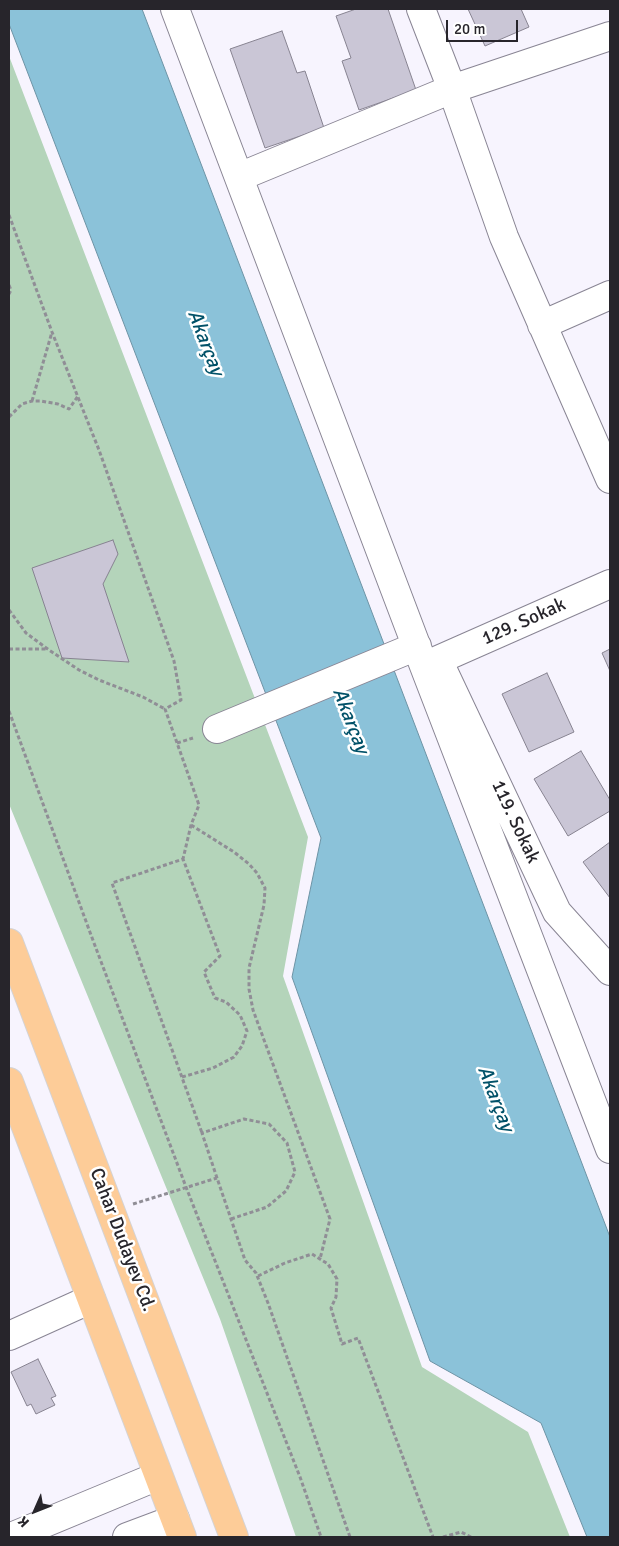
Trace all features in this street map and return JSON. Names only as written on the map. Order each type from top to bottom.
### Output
[{"type":"main road","name":"Cahar Dudayev Cd.","points":[[9,943],[234,1537]]},
{"type":"main road","points":[[9,1082],[178,1528]]},
{"type":"street","points":[[175,9],[239,177],[428,653],[610,1149]]},
{"type":"street","points":[[421,9],[452,89],[504,237],[610,479]]},
{"type":"street","points":[[239,177],[452,89],[610,36]]},
{"type":"street","points":[[542,325],[610,295]]},
{"type":"street","name":"129. Sokak","points":[[217,729],[428,653],[610,584]]},
{"type":"street","name":"119. Sokak","points":[[428,653],[557,912],[610,971]]},
{"type":"street","points":[[9,1336],[91,1299]]},
{"type":"street","points":[[11,1537],[158,1476]]},
{"type":"street","points":[[127,1537],[178,1528]]},
{"type":"path","points":[[9,214],[52,332],[99,450],[174,661],[181,700],[165,709]]},
{"type":"path","points":[[9,285],[11,290],[9,294]]},
{"type":"path","points":[[32,401],[52,332]]},
{"type":"path","points":[[9,417],[22,404],[32,401],[40,400],[58,404],[69,409],[78,396]]},
{"type":"path","points":[[9,610],[26,632],[47,649],[79,670],[143,697],[165,709],[199,804],[191,825],[183,859],[220,956],[204,972],[215,998],[226,1002],[240,1016],[247,1031],[242,1046],[234,1057],[213,1068],[182,1077]]},
{"type":"path","points":[[9,649],[47,649]]},
{"type":"path","points":[[9,711],[87,926],[322,1537]]},
{"type":"path","points":[[191,825],[234,852],[249,864],[257,873],[265,888],[264,905],[249,968],[249,989],[253,1010],[330,1219],[320,1259]]},
{"type":"path","points":[[183,859],[112,884],[202,1133],[245,1260],[258,1276],[350,1537]]},
{"type":"path","points":[[202,1133],[244,1119],[269,1124],[287,1143],[295,1172],[286,1191],[267,1207],[231,1219]]},
{"type":"path","points":[[111,1211],[216,1178]]},
{"type":"path","points":[[258,1276],[285,1263],[312,1254],[328,1264],[337,1279],[336,1297],[331,1308],[342,1344],[358,1338],[433,1537]]},
{"type":"path","points":[[443,1537],[461,1532],[471,1537]]},
{"type":"green space","points":[[9,56],[308,837],[283,976],[422,1367],[528,1432],[570,1537],[296,1537],[220,1319],[9,804]]},
{"type":"water","name":"Akarçay","points":[[9,9],[142,9],[610,1237],[610,1537],[587,1537],[541,1423],[430,1361],[292,977],[321,838],[9,24]]},
{"type":"building","points":[[356,9],[388,9],[416,90],[359,110],[342,61],[351,58],[336,16]]},
{"type":"building","points":[[468,9],[521,9],[529,27],[485,46]]},
{"type":"building","points":[[282,31],[297,73],[305,71],[324,128],[265,148],[230,49]]},
{"type":"building","points":[[113,540],[118,554],[103,584],[129,662],[62,658],[32,568]]},
{"type":"building","points":[[610,649],[610,671],[602,653]]},
{"type":"building","points":[[547,673],[574,732],[529,752],[502,694]]},
{"type":"building","points":[[581,751],[610,800],[610,811],[568,836],[534,779]]},
{"type":"building","points":[[610,842],[610,898],[583,862]]},
{"type":"building","points":[[38,1359],[56,1396],[51,1398],[55,1405],[36,1414],[31,1404],[27,1406],[11,1372]]}]
